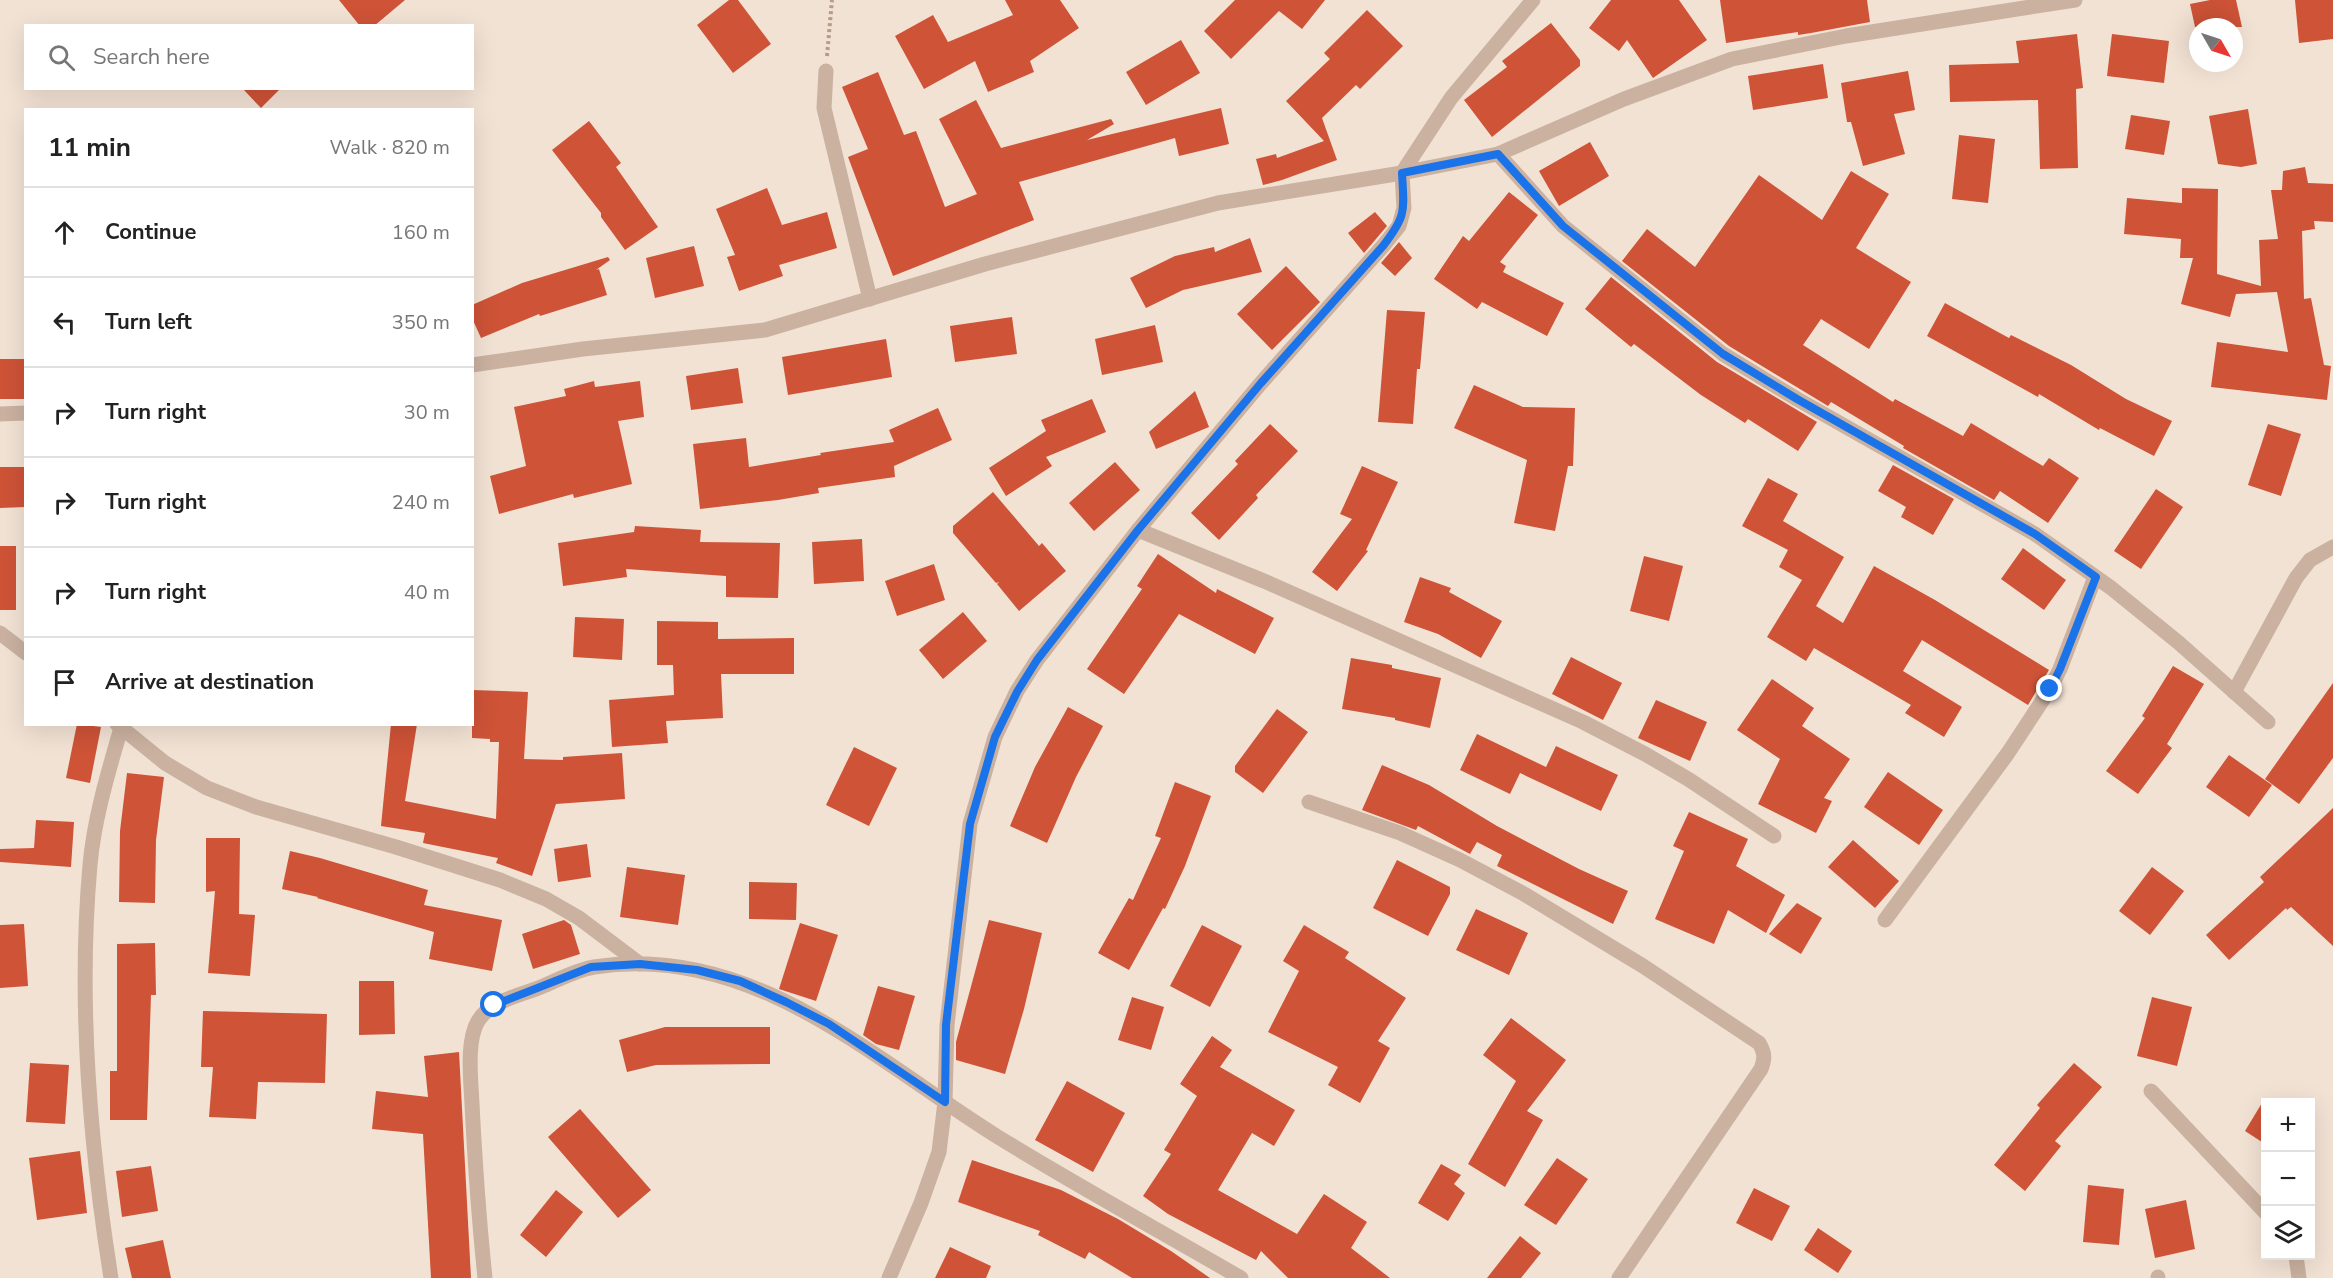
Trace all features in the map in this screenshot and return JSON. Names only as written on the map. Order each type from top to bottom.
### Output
[{"type":"street","points":[[889,1278],[921,1203],[939,1152],[945,1102],[946,1025],[970,824],[995,737],[1017,692],[1037,660],[1138,530],[1261,383],[1399,226],[1404,208],[1402,173],[1451,98],[1533,0]]},
{"type":"street","points":[[474,365],[583,349],[765,330],[985,264],[1218,203],[1402,173],[1498,154],[1624,99],[1732,59],[1846,36],[2075,0]]},
{"type":"street","points":[[826,71],[824,108],[870,299]]},
{"type":"street","points":[[1498,154],[1563,226],[1723,354],[1797,399],[2035,534],[2096,577],[2179,643],[2268,722]]},
{"type":"street","points":[[0,414],[24,413]]},
{"type":"street","points":[[1138,530],[1264,581],[1583,722],[1679,774],[1774,836]]},
{"type":"street","points":[[2234,692],[2296,578],[2310,560],[2333,547]]},
{"type":"street","points":[[1885,920],[2008,753],[2050,689],[2096,577]]},
{"type":"street","points":[[0,633],[24,651]]},
{"type":"street","points":[[111,1278],[92,1127],[87,1028],[87,952],[90,864],[102,797],[119,726],[165,763],[207,788],[256,807],[396,847],[500,880],[546,899],[579,918],[640,964]]},
{"type":"street","points":[[1310,802],[1400,833],[1497,879],[1643,966],[1759,1043],[1764,1051],[1761,1069],[1619,1278]]},
{"type":"street","points":[[485,1278],[475,1181],[471,1075],[472,1037],[479,1020],[494,1005],[591,967],[640,964],[707,973],[740,981],[829,1024],[999,1137],[1241,1278]]},
{"type":"street","points":[[2151,1091],[2261,1209]]},
{"type":"street","points":[[2297,1260],[2299,1278]]},
{"type":"path","points":[[826,71],[832,0]]},
{"type":"building","points":[[339,0],[405,0],[376,24],[358,24]]},
{"type":"building","points":[[729,0],[738,0],[771,44],[733,73],[697,25]]},
{"type":"building","points":[[1005,0],[1060,0],[1079,28],[1030,61],[1034,72],[988,92],[975,61],[924,89],[895,36],[933,15],[948,42],[1013,15]]},
{"type":"building","points":[[1235,0],[1325,0],[1302,29],[1279,11],[1231,59],[1204,31]]},
{"type":"building","points":[[1611,0],[1679,0],[1707,40],[1653,78],[1627,40],[1619,51],[1589,28]]},
{"type":"building","points":[[1720,0],[1867,0],[1870,22],[1798,35],[1798,32],[1726,43]]},
{"type":"building","points":[[2210,0],[2236,0],[2240,18],[2193,18],[2190,4]]},
{"type":"building","points":[[2295,0],[2333,0],[2333,39],[2299,43]]},
{"type":"building","points":[[1367,10],[1403,46],[1360,89],[1356,85],[1322,118],[1337,160],[1263,185],[1256,159],[1276,154],[1277,158],[1324,141],[1286,101],[1330,59],[1324,53]]},
{"type":"building","points":[[1551,23],[1580,60],[1580,66],[1492,137],[1464,100],[1507,67],[1502,61]]},
{"type":"building","points":[[2077,34],[2083,88],[2076,89],[2078,168],[2040,169],[2038,100],[1950,102],[1949,65],[2019,63],[2016,41]]},
{"type":"building","points":[[2112,34],[2169,41],[2164,83],[2107,76]]},
{"type":"building","points":[[1181,40],[1200,73],[1146,105],[1126,72]]},
{"type":"building","points":[[1823,64],[1828,98],[1753,110],[1748,76]]},
{"type":"building","points":[[1908,71],[1915,110],[1894,114],[1905,154],[1863,166],[1851,122],[1847,122],[1841,83]]},
{"type":"building","points":[[878,72],[904,135],[916,131],[945,207],[977,194],[939,119],[976,100],[1001,148],[1111,119],[1114,124],[1087,140],[1221,108],[1229,144],[1179,156],[1175,138],[1019,182],[1034,220],[893,276],[848,157],[868,149],[842,87]]},
{"type":"building","points":[[244,90],[279,90],[261,108]]},
{"type":"building","points":[[2248,109],[2257,164],[2241,167],[2218,164],[2209,116]]},
{"type":"building","points":[[2131,115],[2170,121],[2164,155],[2125,149]]},
{"type":"building","points":[[589,121],[621,163],[616,167],[658,227],[625,250],[601,217],[601,213],[552,150]]},
{"type":"building","points":[[1959,135],[1995,139],[1988,203],[1952,199]]},
{"type":"building","points":[[1590,142],[1609,176],[1559,206],[1539,171]]},
{"type":"building","points":[[2305,167],[2308,183],[2333,184],[2333,222],[2314,221],[2315,229],[2302,231],[2304,299],[2311,298],[2324,365],[2331,366],[2327,400],[2211,387],[2217,342],[2288,352],[2277,292],[2236,294],[2230,317],[2181,304],[2193,258],[2180,258],[2181,239],[2124,234],[2127,198],[2182,203],[2182,188],[2218,189],[2217,274],[2261,286],[2259,240],[2278,239],[2271,190],[2282,190],[2283,171]]},
{"type":"building","points":[[1851,171],[1889,194],[1856,248],[1911,282],[1869,349],[1821,319],[1803,345],[1893,402],[1895,399],[1963,436],[1971,423],[2043,466],[2049,458],[2079,478],[2048,523],[2000,491],[1994,500],[1903,448],[1904,446],[1831,402],[1828,406],[1729,346],[1622,261],[1647,229],[1695,267],[1759,175],[1822,220]]},
{"type":"building","points":[[767,188],[782,225],[827,212],[837,248],[779,265],[783,276],[739,291],[727,257],[735,255],[716,209]]},
{"type":"building","points":[[1509,192],[1538,215],[1500,262],[1506,266],[1503,272],[1564,303],[1547,336],[1482,302],[1477,309],[1434,279],[1463,236],[1469,241]]},
{"type":"building","points":[[1375,212],[1387,226],[1364,253],[1348,233]]},
{"type":"building","points":[[1250,238],[1262,272],[1183,290],[1146,308],[1130,278],[1175,256],[1214,247],[1215,252]]},
{"type":"building","points":[[1399,242],[1412,258],[1395,276],[1381,263]]},
{"type":"building","points":[[694,246],[704,286],[655,298],[646,258]]},
{"type":"building","points":[[608,257],[610,260],[596,270],[599,269],[607,295],[540,316],[539,314],[481,338],[474,322],[474,304],[522,283]]},
{"type":"building","points":[[1286,266],[1320,302],[1272,350],[1237,314]]},
{"type":"building","points":[[1611,277],[1717,362],[1817,422],[1798,451],[1748,419],[1745,423],[1701,395],[1634,344],[1631,347],[1585,309]]},
{"type":"building","points":[[1945,303],[2009,338],[2011,335],[2071,365],[2126,399],[2172,421],[2154,456],[2100,428],[2099,430],[2039,394],[2038,397],[1927,336]]},
{"type":"building","points":[[1387,310],[1425,312],[1420,369],[1417,369],[1413,424],[1378,422]]},
{"type":"building","points":[[1012,317],[1017,354],[955,362],[950,326]]},
{"type":"building","points":[[1155,325],[1163,362],[1102,375],[1095,339]]},
{"type":"building","points":[[886,339],[892,377],[788,395],[782,357]]},
{"type":"building","points":[[0,359],[24,359],[24,399],[0,399]]},
{"type":"building","points":[[738,368],[743,403],[691,410],[686,376]]},
{"type":"building","points":[[594,381],[595,387],[640,381],[644,417],[618,421],[632,484],[574,498],[573,494],[499,514],[490,476],[526,466],[514,407],[566,396],[564,389]]},
{"type":"building","points":[[1474,385],[1523,407],[1575,408],[1573,466],[1568,466],[1555,531],[1514,523],[1527,460],[1454,428]]},
{"type":"building","points":[[1195,391],[1209,427],[1156,449],[1149,432]]},
{"type":"building","points":[[1092,399],[1106,432],[1046,457],[1052,466],[1006,496],[989,468],[1046,431],[1041,420]]},
{"type":"building","points":[[938,408],[952,440],[894,466],[895,477],[818,488],[819,493],[778,500],[700,509],[693,444],[746,438],[749,467],[894,442],[889,430]]},
{"type":"building","points":[[1270,424],[1298,451],[1256,495],[1258,498],[1219,540],[1191,513],[1238,464],[1235,461]]},
{"type":"building","points":[[2268,424],[2301,434],[2281,496],[2248,485]]},
{"type":"building","points":[[1115,462],[1140,490],[1094,531],[1069,503]]},
{"type":"building","points":[[1893,465],[1954,499],[1933,535],[1901,517],[1906,507],[1878,491]]},
{"type":"building","points":[[1362,466],[1398,482],[1366,550],[1368,551],[1337,591],[1312,572],[1352,519],[1340,514]]},
{"type":"building","points":[[0,467],[24,467],[24,507],[0,508]]},
{"type":"building","points":[[1768,478],[1798,494],[1783,521],[1844,557],[1816,606],[1843,623],[1874,566],[1935,600],[2049,670],[2028,705],[1922,640],[1903,671],[1962,707],[1944,737],[1905,713],[1911,705],[1814,648],[1806,661],[1767,637],[1802,580],[1779,567],[1788,550],[1742,526]]},
{"type":"building","points":[[2156,489],[2183,507],[2141,569],[2114,551]]},
{"type":"building","points":[[993,492],[1039,546],[1042,543],[1066,571],[1019,611],[997,584],[999,582],[996,583],[953,533],[953,526]]},
{"type":"building","points":[[635,526],[701,530],[700,542],[780,543],[778,598],[726,597],[726,576],[626,569],[627,577],[563,586],[558,543],[634,532]]},
{"type":"building","points":[[862,539],[864,581],[814,584],[812,542]]},
{"type":"building","points":[[0,546],[16,546],[16,610],[0,610]]},
{"type":"building","points":[[2023,548],[2066,580],[2044,610],[2001,579]]},
{"type":"building","points":[[1158,554],[1216,593],[1217,589],[1274,618],[1255,654],[1179,614],[1124,694],[1087,669],[1142,589],[1137,586]]},
{"type":"building","points":[[1644,556],[1683,566],[1669,621],[1630,611]]},
{"type":"building","points":[[934,564],[945,600],[897,616],[885,581]]},
{"type":"building","points":[[1420,577],[1451,588],[1449,592],[1502,621],[1481,658],[1438,634],[1404,622]]},
{"type":"building","points":[[963,612],[987,641],[943,679],[919,650]]},
{"type":"building","points":[[575,617],[624,619],[622,660],[573,657]]},
{"type":"building","points":[[657,621],[718,622],[718,639],[794,638],[794,674],[721,674],[723,718],[666,721],[668,743],[612,747],[609,700],[674,695],[673,665],[657,665]]},
{"type":"building","points":[[1571,657],[1622,683],[1603,720],[1552,694]]},
{"type":"building","points":[[1351,658],[1392,665],[1392,668],[1441,678],[1430,728],[1395,720],[1395,718],[1342,709]]},
{"type":"building","points":[[2173,666],[2204,684],[2167,744],[2172,748],[2138,794],[2106,771],[2145,718],[2142,716]]},
{"type":"building","points":[[1772,679],[1814,708],[1802,726],[1850,759],[1824,798],[1832,801],[1816,833],[1758,804],[1780,759],[1737,730]]},
{"type":"building","points":[[2333,683],[2333,758],[2299,804],[2265,779]]},
{"type":"building","points":[[474,690],[528,692],[524,759],[563,760],[563,757],[622,753],[625,799],[556,804],[532,876],[496,863],[498,858],[423,843],[425,833],[381,826],[391,726],[417,726],[405,801],[496,819],[499,742],[472,738]]},
{"type":"building","points":[[1656,700],[1707,722],[1690,761],[1638,738]]},
{"type":"building","points":[[1068,707],[1103,726],[1076,777],[1047,843],[1010,826],[1035,767]]},
{"type":"building","points":[[1277,709],[1308,732],[1263,793],[1235,772],[1235,766]]},
{"type":"building","points":[[77,726],[101,727],[90,783],[66,778]]},
{"type":"building","points":[[1477,734],[1546,767],[1556,746],[1618,775],[1601,811],[1520,773],[1510,794],[1460,770]]},
{"type":"building","points":[[854,747],[897,768],[869,826],[826,805]]},
{"type":"building","points":[[2229,755],[2272,785],[2249,817],[2206,787]]},
{"type":"building","points":[[1382,765],[1429,785],[1497,826],[1579,869],[1628,891],[1613,924],[1497,866],[1502,855],[1477,842],[1470,854],[1418,826],[1416,830],[1362,810]]},
{"type":"building","points":[[1888,772],[1943,810],[1919,845],[1864,807]]},
{"type":"building","points":[[127,773],[164,777],[156,840],[155,903],[119,902],[120,831]]},
{"type":"building","points":[[1175,782],[1211,796],[1185,866],[1165,909],[1163,908],[1129,970],[1098,953],[1129,898],[1133,900],[1161,838],[1155,836]]},
{"type":"building","points":[[2333,808],[2333,946],[2291,907],[2287,910],[2286,908],[2229,960],[2206,935],[2264,882],[2260,877]]},
{"type":"building","points":[[1689,812],[1748,839],[1736,866],[1785,895],[1766,933],[1728,910],[1714,944],[1655,919],[1684,851],[1673,846]]},
{"type":"building","points":[[36,820],[74,822],[71,867],[0,862],[0,849],[34,848]]},
{"type":"building","points":[[206,838],[240,838],[239,914],[255,915],[250,976],[208,973],[215,891],[206,892]]},
{"type":"building","points":[[1853,840],[1899,881],[1875,908],[1828,867]]},
{"type":"building","points":[[587,844],[591,877],[558,882],[554,849]]},
{"type":"building","points":[[290,851],[428,890],[424,905],[502,920],[492,971],[429,959],[434,932],[318,897],[282,889]]},
{"type":"building","points":[[1397,860],[1450,887],[1450,894],[1428,936],[1373,908]]},
{"type":"building","points":[[627,867],[685,875],[678,925],[620,917]]},
{"type":"building","points":[[2152,867],[2184,891],[2150,935],[2119,911]]},
{"type":"building","points":[[749,882],[797,883],[796,920],[749,919]]},
{"type":"building","points":[[1797,903],[1822,918],[1801,954],[1769,934]]},
{"type":"building","points":[[1476,909],[1528,933],[1509,975],[1456,950]]},
{"type":"building","points":[[564,920],[571,925],[580,954],[533,969],[522,934]]},
{"type":"building","points":[[989,920],[1042,933],[1024,1009],[1005,1074],[956,1060],[956,1042]]},
{"type":"building","points":[[800,923],[838,935],[816,1001],[779,989]]},
{"type":"building","points":[[24,924],[28,986],[0,988],[0,925]]},
{"type":"building","points":[[1202,925],[1242,946],[1210,1007],[1170,986]]},
{"type":"building","points":[[1304,925],[1349,952],[1345,958],[1406,998],[1378,1041],[1390,1048],[1360,1103],[1328,1085],[1338,1067],[1268,1032],[1299,971],[1283,961]]},
{"type":"building","points":[[155,943],[156,995],[151,995],[147,1120],[110,1120],[110,1071],[117,1071],[117,944]]},
{"type":"building","points":[[359,981],[394,981],[395,1034],[359,1035]]},
{"type":"building","points":[[878,986],[915,996],[899,1050],[876,1044],[863,1035]]},
{"type":"building","points":[[1132,997],[1164,1007],[1151,1050],[1118,1040]]},
{"type":"building","points":[[2152,997],[2192,1007],[2177,1066],[2137,1056]]},
{"type":"building","points":[[203,1011],[327,1014],[325,1083],[258,1082],[256,1119],[209,1117],[213,1067],[201,1067]]},
{"type":"building","points":[[1511,1018],[1566,1060],[1527,1111],[1543,1120],[1505,1187],[1468,1164],[1516,1081],[1483,1055]]},
{"type":"building","points":[[665,1027],[770,1027],[770,1064],[656,1065],[627,1072],[619,1040]]},
{"type":"building","points":[[1212,1036],[1232,1050],[1220,1067],[1295,1110],[1274,1146],[1252,1133],[1218,1190],[1297,1234],[1324,1194],[1367,1222],[1351,1248],[1390,1278],[1288,1278],[1261,1251],[1256,1260],[1168,1214],[1143,1196],[1171,1154],[1164,1150],[1197,1096],[1180,1084]]},
{"type":"building","points":[[459,1052],[471,1278],[431,1278],[423,1134],[372,1129],[376,1091],[428,1097],[424,1056]]},
{"type":"building","points":[[30,1063],[69,1065],[65,1124],[26,1122]]},
{"type":"building","points":[[2074,1063],[2102,1087],[2055,1141],[2061,1146],[2025,1191],[1994,1165],[2040,1108],[2037,1105]]},
{"type":"building","points":[[1067,1081],[1125,1113],[1093,1172],[1035,1140]]},
{"type":"building","points":[[2261,1105],[2261,1141],[2245,1131]]},
{"type":"building","points":[[580,1109],[651,1190],[618,1218],[548,1137]]},
{"type":"building","points":[[80,1151],[87,1213],[37,1220],[29,1158]]},
{"type":"building","points":[[1557,1158],[1588,1179],[1556,1225],[1524,1205]]},
{"type":"building","points":[[972,1160],[1061,1190],[1118,1219],[1210,1278],[1132,1278],[1089,1252],[1085,1259],[1038,1235],[1040,1231],[958,1202]]},
{"type":"building","points":[[1441,1164],[1461,1175],[1454,1184],[1465,1193],[1448,1221],[1418,1203]]},
{"type":"building","points":[[151,1166],[158,1211],[122,1217],[116,1171]]},
{"type":"building","points":[[2088,1185],[2124,1189],[2119,1245],[2083,1242]]},
{"type":"building","points":[[1754,1188],[1790,1206],[1772,1241],[1736,1223]]},
{"type":"building","points":[[556,1190],[583,1212],[546,1257],[520,1235]]},
{"type":"building","points":[[2186,1200],[2195,1249],[2155,1258],[2145,1209]]},
{"type":"building","points":[[1818,1228],[1852,1251],[1838,1273],[1804,1250]]},
{"type":"building","points":[[1520,1236],[1541,1253],[1521,1278],[1487,1278]]},
{"type":"building","points":[[163,1240],[171,1278],[132,1278],[125,1248]]},
{"type":"building","points":[[950,1247],[991,1266],[986,1278],[935,1278]]},
{"type":"route","points":[[494,1005],[591,967],[640,964],[697,970],[740,981],[829,1024],[945,1102],[946,1025],[970,824],[995,737],[1017,692],[1037,660],[1138,530],[1261,383],[1399,226],[1404,208],[1402,173],[1498,154],[1563,226],[1723,354],[1797,399],[2035,534],[2096,577],[2050,689]]}]
